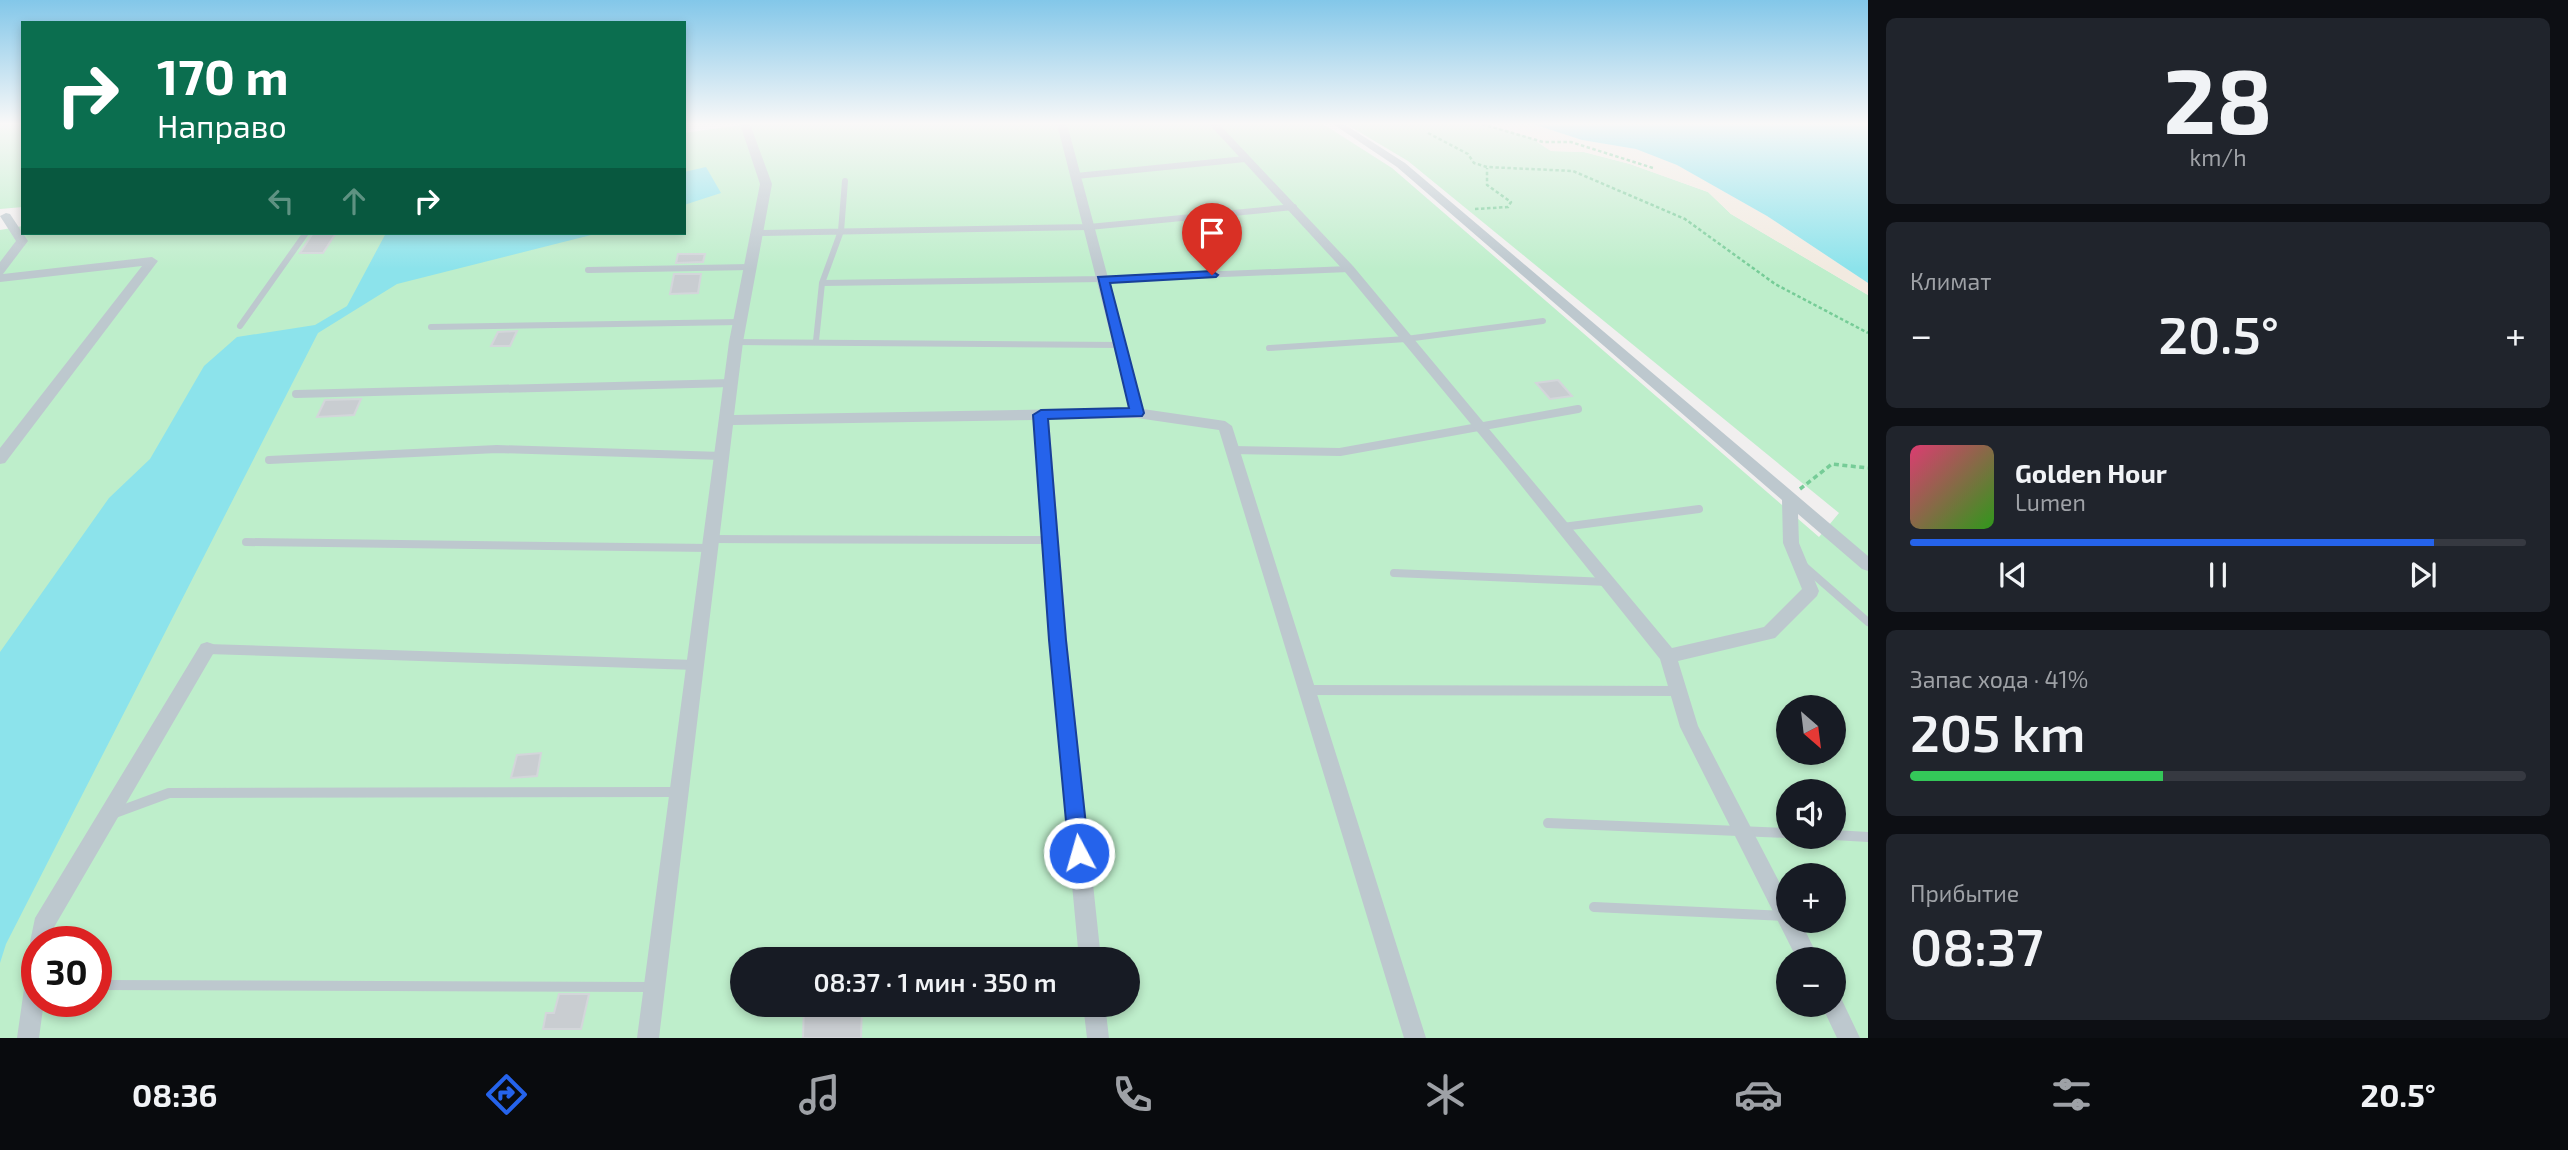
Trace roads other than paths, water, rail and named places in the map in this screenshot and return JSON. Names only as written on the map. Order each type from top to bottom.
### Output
[{"type":"street","points":[[648,1038],[736,342],[766,184],[762,172]]},
{"type":"street","points":[[1075,172],[1137,413]]},
{"type":"street","points":[[1259,172],[1294,207],[1349,269],[1668,656],[1689,727],[1776,896]]},
{"type":"street","points":[[1410,172],[1868,565]]},
{"type":"street","points":[[0,271],[22,242],[3,216],[21,213]]},
{"type":"street","points":[[0,278],[152,261],[0,459]]},
{"type":"street","points":[[726,420],[1137,413],[1224,426],[1415,1038]]},
{"type":"street","points":[[1041,415],[1050,540],[1089,947]]},
{"type":"street","points":[[1668,656],[1769,633],[1811,591],[1791,543],[1790,496]]},
{"type":"street","points":[[43,926],[207,649]]},
{"type":"street","points":[[28,1038],[31,1017]]},
{"type":"street","points":[[1096,1017],[1098,1038]]},
{"type":"street","points":[[1838,1017],[1849,1038]]},
{"type":"lane","points":[[1076,176],[1111,172]]},
{"type":"lane","points":[[816,341],[822,283],[841,231],[845,181]]},
{"type":"lane","points":[[757,233],[1089,227],[1294,207]]},
{"type":"lane","points":[[240,326],[305,235]]},
{"type":"lane","points":[[588,270],[750,267]]},
{"type":"lane","points":[[822,283],[1102,279],[1349,269]]},
{"type":"lane","points":[[1269,348],[1406,338],[1543,321]]},
{"type":"lane","points":[[431,327],[740,322]]},
{"type":"lane","points":[[736,342],[1120,345]]},
{"type":"lane","points":[[296,394],[731,383]]},
{"type":"lane","points":[[1232,450],[1339,452],[1578,409]]},
{"type":"lane","points":[[269,460],[497,449],[722,456]]},
{"type":"lane","points":[[1563,527],[1699,509]]},
{"type":"lane","points":[[246,542],[711,543],[1050,540]]},
{"type":"lane","points":[[1799,562],[1868,622]]},
{"type":"lane","points":[[1394,573],[1608,582]]},
{"type":"lane","points":[[207,649],[695,665]]},
{"type":"lane","points":[[1307,690],[1678,691]]},
{"type":"lane","points":[[107,816],[169,793],[679,792]]},
{"type":"lane","points":[[1548,823],[1776,832]]},
{"type":"lane","points":[[1846,836],[1868,837]]},
{"type":"lane","points":[[1594,907],[1776,918]]},
{"type":"lane","points":[[112,985],[655,987]]},
{"type":"water","points":[[686,172],[709,172],[721,193],[686,204]]},
{"type":"water","points":[[1690,172],[1868,172],[1868,283],[1767,216]]},
{"type":"water","points":[[385,235],[591,235],[397,284],[318,333],[6,944],[0,963],[0,652],[109,498],[150,459],[204,366],[237,337],[315,325],[347,306]]}]
